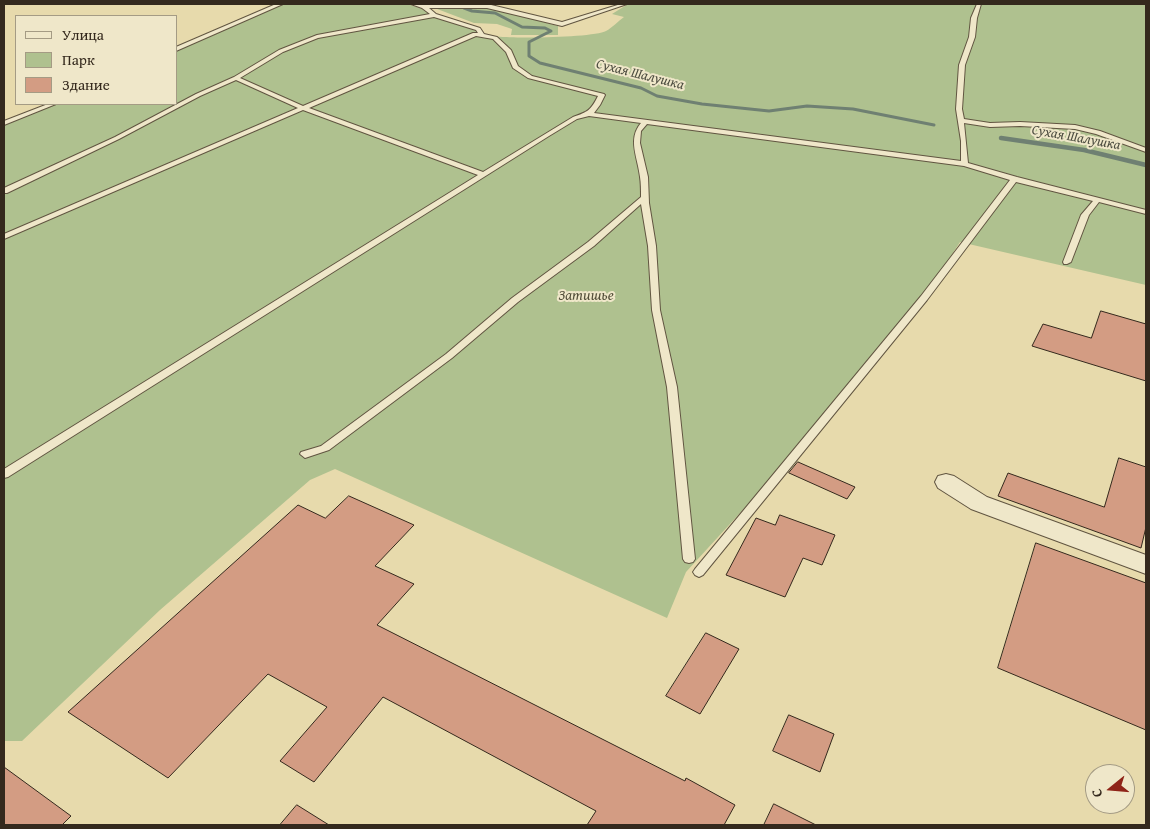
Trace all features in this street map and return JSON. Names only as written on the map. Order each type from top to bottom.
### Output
[{"type":"street","points":[[946,482],[979,504],[1146,564]]},
{"type":"lane","points":[[178,49],[280,4]]},
{"type":"lane","points":[[413,4],[424,7],[486,6],[562,24],[625,4]]},
{"type":"lane","points":[[965,164],[964,141],[960,121],[962,65],[972,37],[974,18],[979,4]]},
{"type":"lane","points":[[424,7],[434,15],[478,29],[482,35]]},
{"type":"lane","points":[[4,191],[117,138],[198,95],[236,78],[281,51],[310,39],[342,31],[434,15]]},
{"type":"lane","points":[[4,237],[475,34],[494,38],[502,44],[509,51],[515,67],[530,77],[602,95],[588,114]]},
{"type":"lane","points":[[236,78],[269,95],[303,109],[484,175]]},
{"type":"lane","points":[[4,123],[50,105]]},
{"type":"lane","points":[[4,474],[575,118],[588,114],[965,164],[1014,179],[1146,212]]},
{"type":"lane","points":[[960,121],[996,125],[1020,124],[1075,127],[1098,132],[1146,150]]},
{"type":"lane","points":[[646,122],[638,131],[637,143],[644,177],[644,198],[652,246],[656,310],[672,387],[689,559]]},
{"type":"lane","points":[[699,572],[924,298],[1014,179]]},
{"type":"lane","points":[[305,454],[325,448],[449,356],[515,300],[591,244],[644,198]]},
{"type":"lane","points":[[1067,262],[1085,215],[1098,199]]},
{"type":"green space","name":"Затишье","points":[[279,4],[408,4],[477,28],[483,34],[524,38],[565,37],[606,31],[624,17],[612,14],[628,4],[1146,4],[1146,285],[960,242],[924,298],[762,489],[686,572],[667,618],[335,469],[310,480],[160,610],[22,741],[4,741],[4,121],[45,105],[178,105],[178,47]]},
{"type":"green space","points":[[424,4],[475,4],[558,26],[558,35],[511,35],[512,29],[497,24],[474,23]]},
{"type":"building","points":[[1101,311],[1146,324],[1146,381],[1032,346],[1043,324],[1091,338]]},
{"type":"building","points":[[1119,458],[1146,467],[1146,527],[1141,548],[998,496],[1008,473],[1104,507]]},
{"type":"building","points":[[798,462],[855,487],[847,499],[789,473]]},
{"type":"building","points":[[349,496],[414,525],[375,566],[414,584],[377,625],[685,781],[686,778],[735,805],[724,825],[587,825],[596,811],[383,697],[314,782],[280,761],[327,707],[268,674],[168,778],[68,712],[298,505],[325,518]]},
{"type":"building","points":[[780,515],[835,535],[822,565],[803,558],[785,597],[726,575],[756,518],[775,525]]},
{"type":"building","points":[[1036,543],[1146,583],[1146,730],[998,668]]},
{"type":"building","points":[[706,633],[739,649],[700,714],[666,696]]},
{"type":"building","points":[[789,715],[834,734],[820,772],[773,751]]},
{"type":"building","points":[[4,767],[71,816],[62,825],[4,825]]},
{"type":"building","points":[[774,804],[816,825],[764,825]]},
{"type":"building","points":[[297,805],[329,825],[280,825]]},
{"type":"waterway","name":"Сухая Шалушка","points":[[464,8],[472,11],[495,13],[522,27],[545,28],[551,31],[529,42],[529,56],[540,63],[641,88],[657,96],[702,104],[769,111],[807,106],[853,109],[934,125]]},
{"type":"waterway","name":"Сухая Шалушка","points":[[1001,138],[1084,150],[1146,165]]}]
